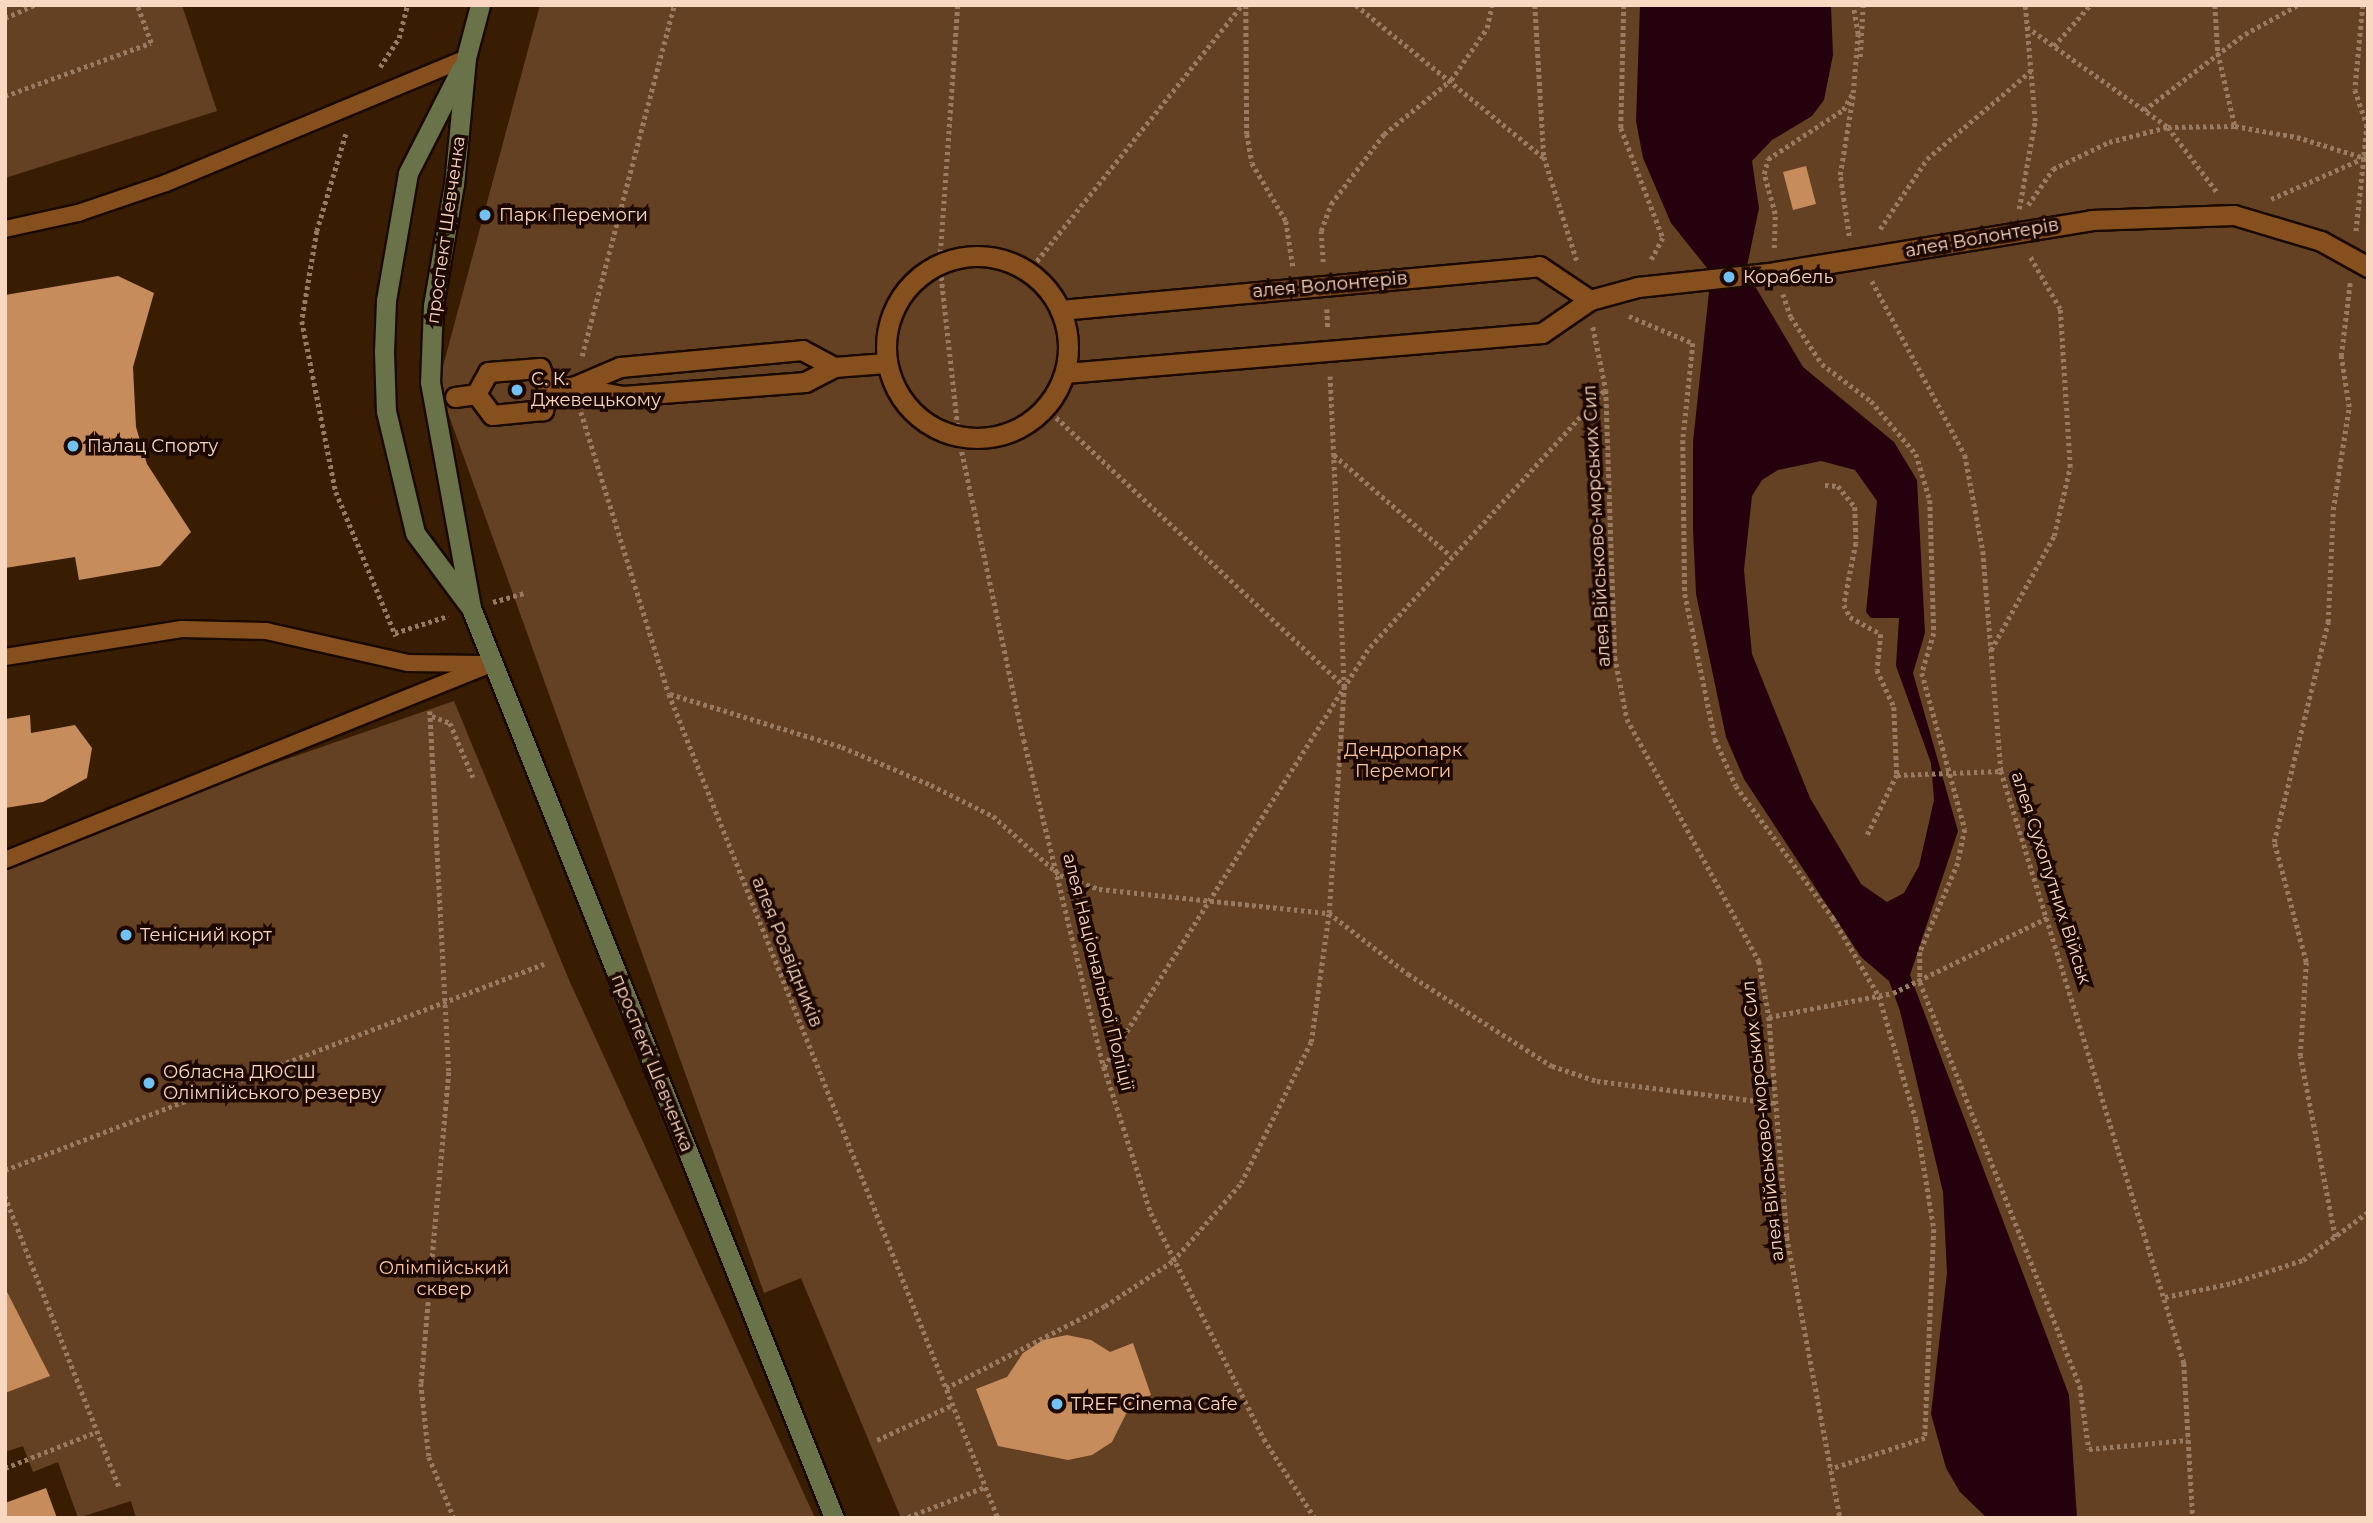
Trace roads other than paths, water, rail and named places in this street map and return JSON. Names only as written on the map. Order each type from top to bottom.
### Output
[{"type":"main road","name":"проспект Шевченка","points":[[480,5],[466,58],[454,184],[433,305],[430,382],[471,608],[491,664],[834,1518]]},
{"type":"main road","name":"проспект Шевченка","points":[[466,58],[408,173],[386,300],[384,352],[388,423],[415,533],[471,608]]},
{"type":"street","name":"алея Волонтерів","points":[[1065,373],[1542,333],[1590,300],[1639,286],[1775,272],[2015,230],[2091,220],[2234,215],[2270,222],[2360,262]]},
{"type":"street","points":[[985,256],[1028,272],[1060,310],[1069,352],[1065,373],[1046,408],[1011,431],[991,438],[959,438],[911,412],[886,363],[891,315],[911,285],[940,263],[985,256]]},
{"type":"street","name":"алея Волонтерів","points":[[1060,310],[1539,266],[1590,300]]},
{"type":"street","points":[[573,387],[620,367],[802,350],[834,367]]},
{"type":"street","points":[[548,389],[573,387],[623,396],[805,382],[834,367],[886,363]]},
{"type":"street","points":[[540,368],[548,389],[543,410],[492,415],[476,394],[488,372],[540,368]]},
{"type":"street","points":[[455,397],[476,394]]},
{"type":"lane","points":[[5,229],[78,213],[166,183],[466,58]]},
{"type":"lane","points":[[5,657],[182,629],[266,631],[408,663],[491,664]]},
{"type":"lane","points":[[5,860],[491,664]]},
{"type":"place","name":"Парк Перемоги","points":[[485,215]]},
{"type":"place","name":"Корабель","points":[[1729,277]]},
{"type":"place","name":"С. К. Джевецькому","points":[[517,390]]},
{"type":"place","name":"Палац Спорту","points":[[73,446]]},
{"type":"place","name":"Тенісний корт","points":[[126,935]]},
{"type":"place","name":"Обласна ДЮСШ Олімпійського резерву","points":[[149,1083]]},
{"type":"place","name":"TREF Cinema Cafe","points":[[1057,1404]]},
{"type":"park label","name":"Дендропарк Перемоги","points":[[1403,761]]},
{"type":"park label","name":"Олімпійський сквер","points":[[444,1279]]}]
